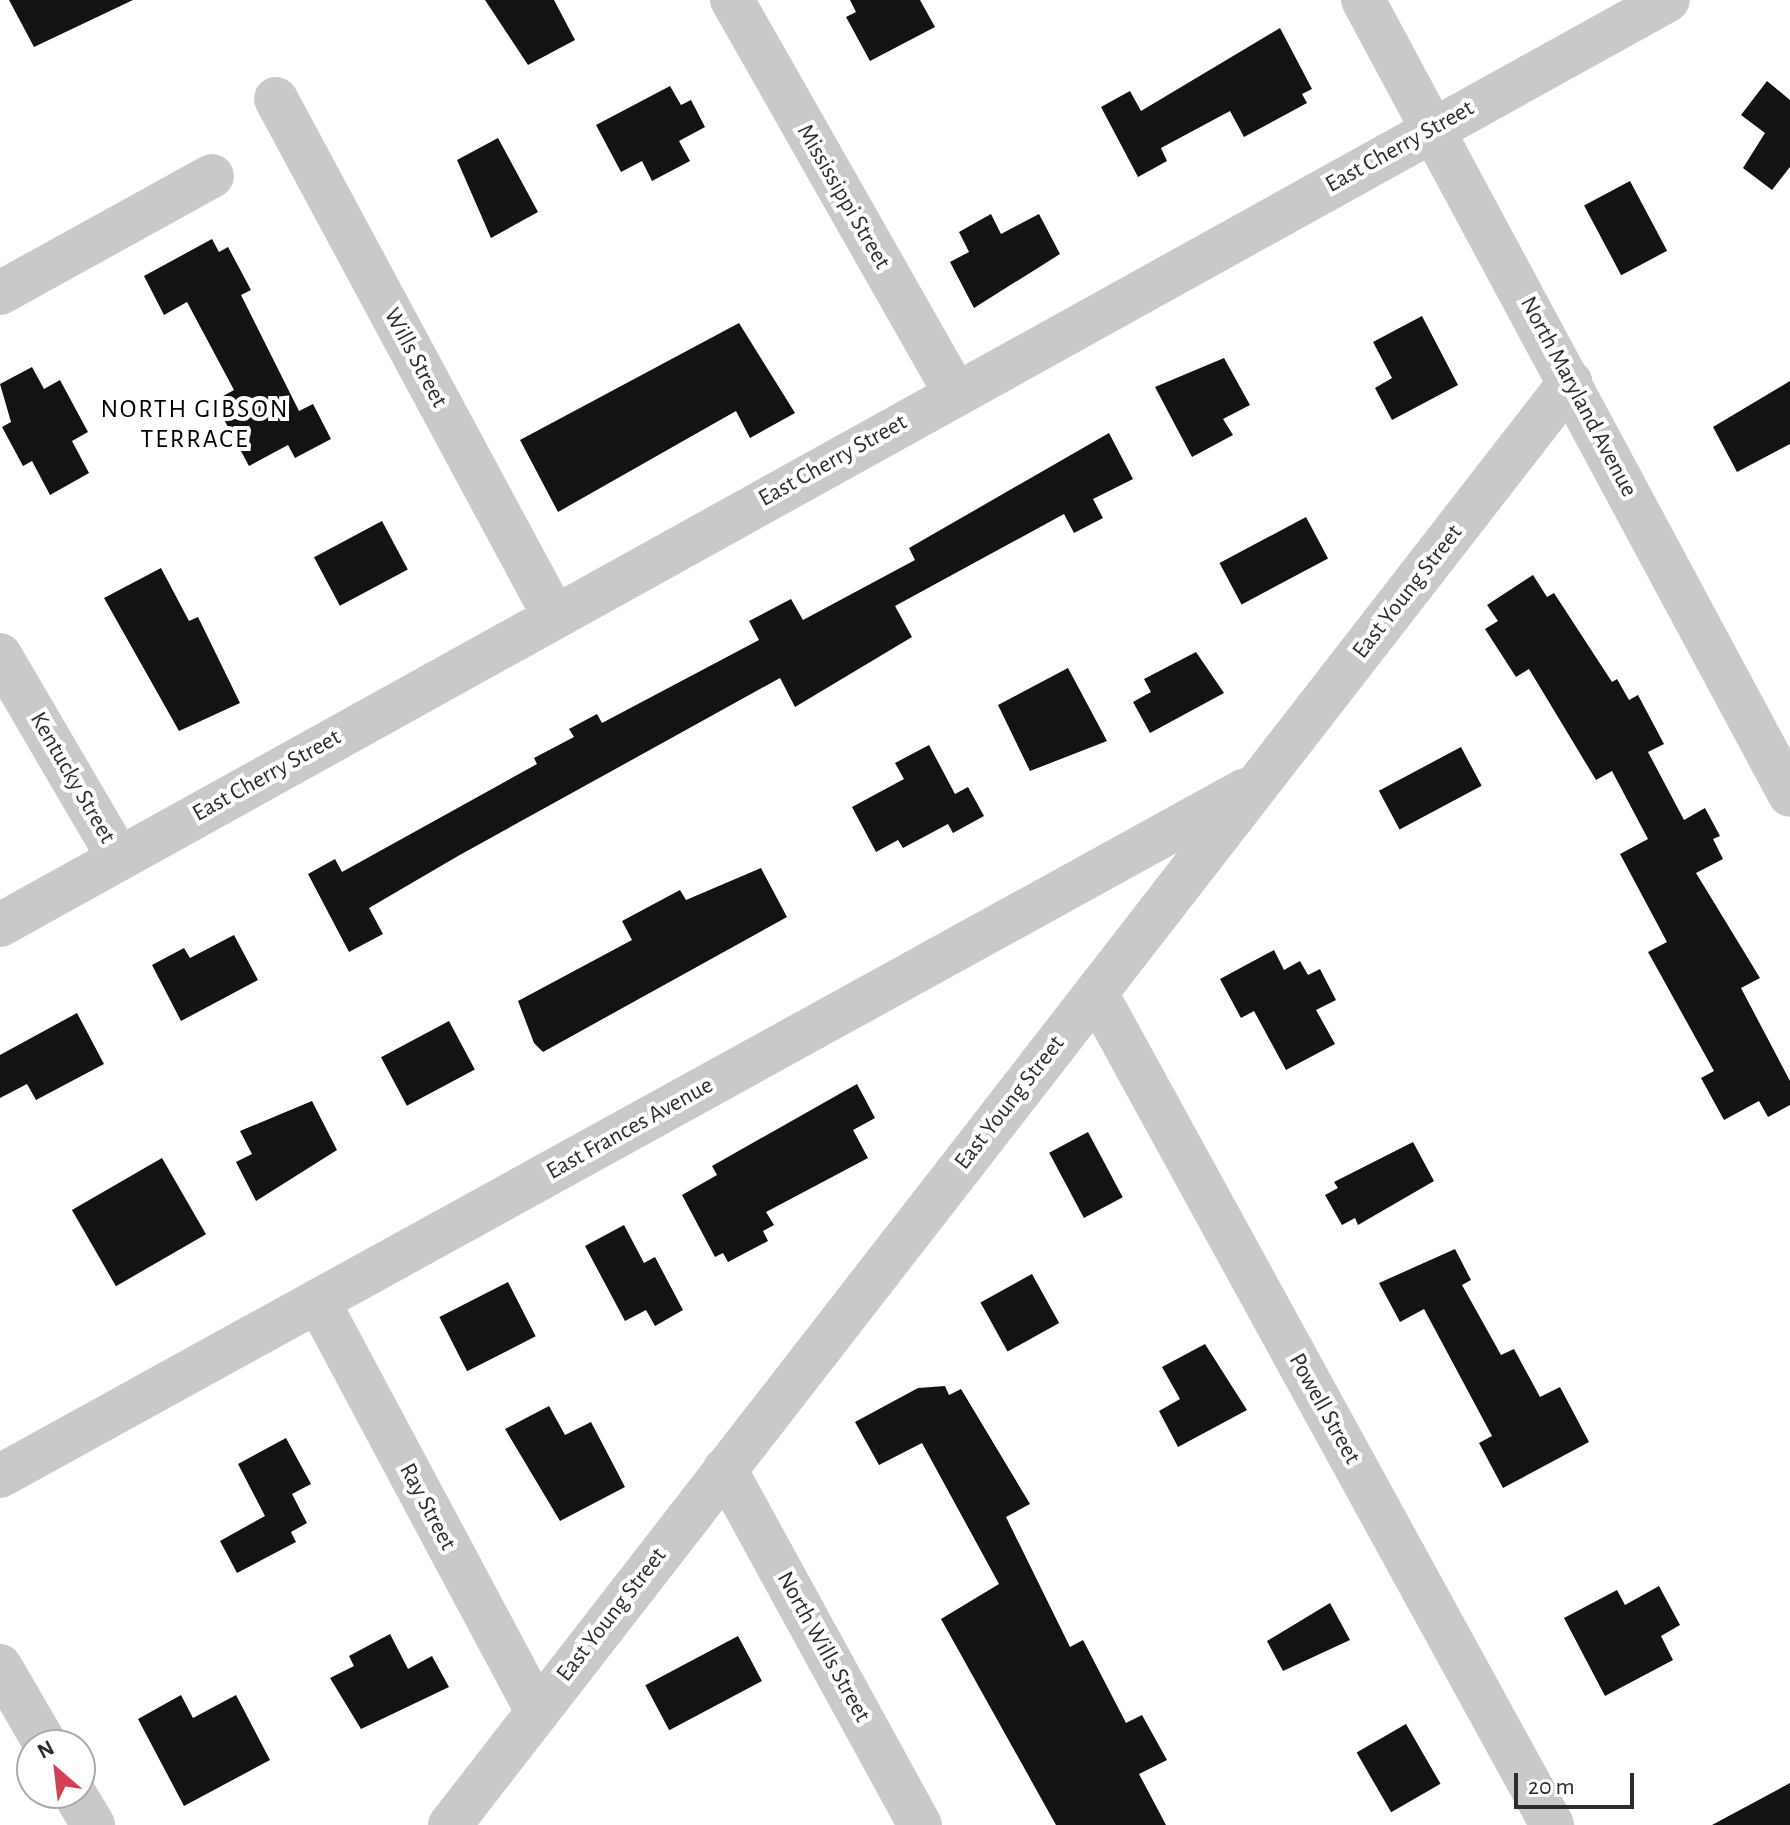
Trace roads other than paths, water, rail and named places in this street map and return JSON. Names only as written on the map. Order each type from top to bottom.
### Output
[{"type":"street","name":"Mississippi Street","points":[[732,0],[955,393]]},
{"type":"street","name":"North Maryland Avenue","points":[[1363,0],[1434,127],[1790,795]]},
{"type":"street","name":"East Cherry Street","points":[[0,925],[1434,127],[1668,0]]},
{"type":"street","name":"Wills Street","points":[[276,99],[554,616]]},
{"type":"street","points":[[0,293],[212,176]]},
{"type":"street","name":"East Young Street","points":[[450,1825],[1570,382]]},
{"type":"street","name":"Kentucky Street","points":[[0,655],[119,859]]},
{"type":"street","name":"East Frances Avenue","points":[[0,1476],[1260,782]]},
{"type":"street","name":"Powell Street","points":[[1096,993],[1552,1825]]},
{"type":"street","name":"Ray Street","points":[[318,1301],[537,1712]]},
{"type":"street","name":"North Wills Street","points":[[725,1469],[920,1825]]},
{"type":"street","points":[[0,1666],[37,1729]]},
{"type":"district","name":"NORTH GIBSON TERRACE","points":[[195,425]]}]
